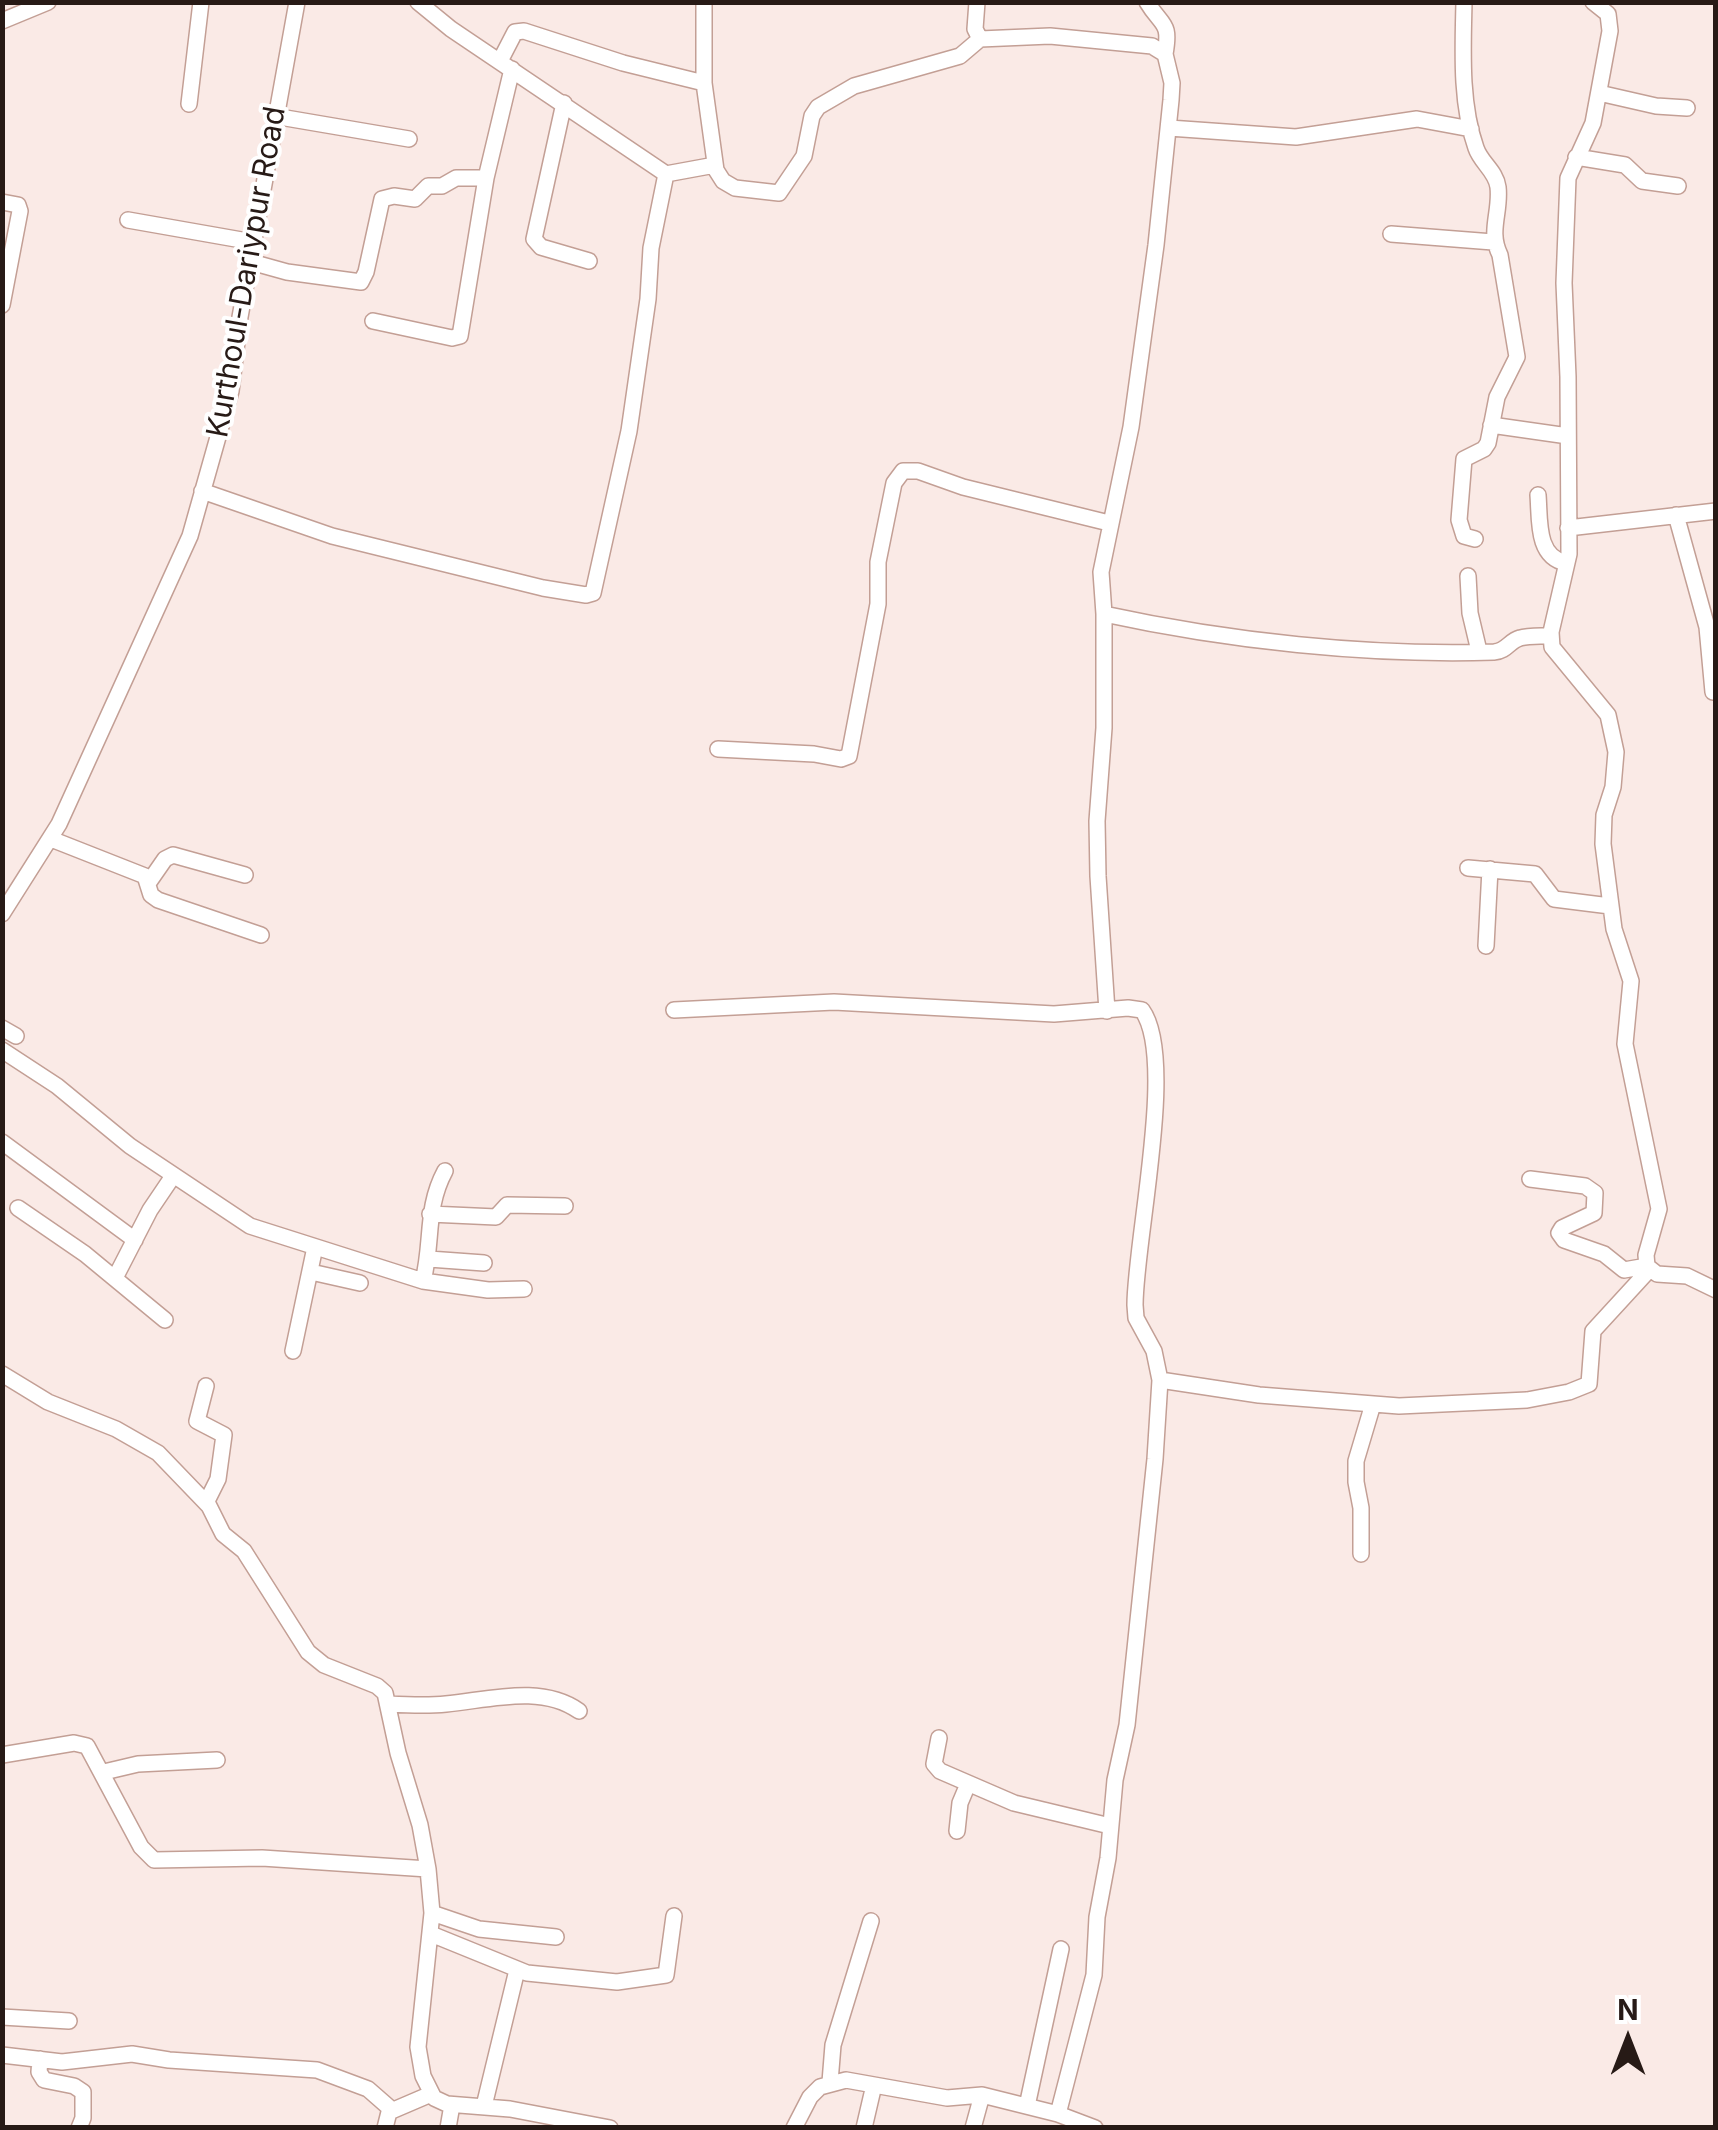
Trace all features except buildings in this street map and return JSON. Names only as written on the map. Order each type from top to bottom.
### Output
[{"type":"street","points":[[2,21],[48,2]]},
{"type":"street","points":[[189,104],[201,2]]},
{"type":"street","name":"Kurthoul-Dariypur Road","points":[[2,914],[51,838],[182,557],[231,392],[274,116],[297,2]]},
{"type":"street","points":[[418,2],[666,174],[715,165]]},
{"type":"street","points":[[704,2],[704,83],[715,165],[724,181],[734,188],[779,193],[804,156],[812,116],[818,107],[854,86],[960,56],[980,39],[1074,37],[1152,46],[1165,54]]},
{"type":"street","points":[[977,2],[974,30],[980,39]]},
{"type":"street","points":[[1107,1012],[1097,821],[1104,728],[1101,572],[1131,427],[1170,128],[1172,83],[1165,54],[1166,22],[1148,2]]},
{"type":"street","points":[[1464,2],[1463,64],[1471,129],[1477,153],[1498,184],[1493,242],[1500,255],[1516,357],[1497,398],[1484,449],[1464,458],[1459,520],[1464,536],[1476,539]]},
{"type":"street","points":[[1593,2],[1614,8],[1594,123],[1568,178],[1564,282],[1568,528],[1566,564],[1551,636],[1560,658],[1612,725],[1616,752],[1602,844],[1614,929],[1630,982],[1625,1044],[1659,1210],[1646,1255],[1648,1268]]},
{"type":"street","points":[[373,320],[452,338],[460,336],[515,32],[524,30],[623,63],[704,83]]},
{"type":"street","points":[[1599,93],[1656,106],[1687,108]]},
{"type":"street","points":[[564,104],[534,239],[541,247],[589,260]]},
{"type":"street","points":[[274,116],[409,139]]},
{"type":"street","points":[[1170,128],[1296,137],[1417,119],[1471,129]]},
{"type":"street","points":[[1576,157],[1626,166],[1642,181],[1678,186]]},
{"type":"street","points":[[202,490],[332,536],[544,588],[592,594],[628,431],[648,299],[650,248],[666,174]]},
{"type":"street","points":[[251,262],[287,272],[361,282],[382,199],[415,199],[428,186],[442,186],[459,178],[486,178]]},
{"type":"street","points":[[2,202],[18,205],[20,211],[2,304]]},
{"type":"street","points":[[128,220],[253,242]]},
{"type":"street","points":[[1391,234],[1493,242]]},
{"type":"street","points":[[1491,425],[1568,436]]},
{"type":"street","points":[[718,748],[814,754],[840,760],[849,756],[878,604],[880,556],[894,484],[903,471],[918,471],[963,487],[1109,523]]},
{"type":"street","points":[[1538,494],[1540,533],[1546,550],[1552,559],[1566,564]]},
{"type":"street","points":[[1568,528],[1716,510]]},
{"type":"street","points":[[1676,515],[1706,627],[1713,692]]},
{"type":"street","points":[[1468,576],[1470,613],[1479,652]]},
{"type":"street","points":[[1104,614],[1290,643],[1479,652],[1505,650],[1520,638],[1551,636]]},
{"type":"street","points":[[51,838],[140,873],[149,882],[151,895],[158,900],[262,935]]},
{"type":"street","points":[[149,882],[173,854],[245,875]]},
{"type":"street","points":[[1468,868],[1536,874],[1550,896],[1560,901],[1610,906]]},
{"type":"street","points":[[1486,946],[1490,869]]},
{"type":"street","points":[[674,1010],[834,1002],[1008,1013],[1107,1012],[1128,1008],[1142,1010],[1150,1029],[1156,1104],[1134,1305],[1136,1318],[1154,1352],[1160,1380],[1156,1459],[1131,1693],[1097,1917],[1094,1976],[1058,2114]]},
{"type":"street","points":[[2,1050],[57,1086],[130,1146],[250,1226],[423,1281],[488,1290],[524,1289]]},
{"type":"street","points":[[2,1142],[135,1240]]},
{"type":"street","points":[[423,1281],[429,1259],[433,1194],[445,1171]]},
{"type":"street","points":[[115,1278],[150,1210],[173,1176]]},
{"type":"street","points":[[1530,1179],[1585,1186],[1596,1193],[1594,1213],[1560,1230],[1564,1240],[1604,1254],[1624,1270],[1648,1268],[1657,1274],[1687,1276],[1716,1290]]},
{"type":"street","points":[[430,1214],[496,1217],[508,1204],[565,1206]]},
{"type":"street","points":[[18,1208],[115,1278],[165,1320]]},
{"type":"street","points":[[293,1351],[315,1248]]},
{"type":"street","points":[[429,1259],[484,1263]]},
{"type":"street","points":[[1160,1380],[1259,1395],[1443,1406],[1511,1401],[1582,1388],[1590,1379],[1592,1331],[1648,1268]]},
{"type":"street","points":[[311,1272],[360,1283]]},
{"type":"street","points":[[2,1374],[48,1402],[145,1444],[206,1503],[223,1534],[244,1551],[308,1652],[324,1666],[377,1686],[385,1693],[428,1869],[431,1934],[418,2047],[431,2094],[440,2103],[484,2106],[610,2128]]},
{"type":"street","points":[[206,1386],[198,1423],[224,1434],[218,1479],[206,1503]]},
{"type":"street","points":[[1360,1554],[1356,1461],[1373,1404]]},
{"type":"street","points":[[389,1704],[432,1706],[491,1696],[558,1698],[579,1711]]},
{"type":"street","points":[[939,1738],[936,1768],[1014,1804],[1110,1826]]},
{"type":"street","points":[[2,1755],[82,1744],[94,1754],[142,1848],[154,1860],[262,1858],[428,1869]]},
{"type":"street","points":[[104,1772],[138,1764],[217,1760]]},
{"type":"street","points":[[957,1831],[960,1804],[968,1784]]},
{"type":"street","points":[[432,1913],[479,1929],[556,1937]]},
{"type":"street","points":[[431,1934],[518,1970],[608,1981],[662,1978],[668,1971],[674,1916]]},
{"type":"street","points":[[830,2082],[833,2045],[872,1920]]},
{"type":"street","points":[[1026,2106],[1061,1949]]},
{"type":"street","points":[[484,2106],[518,1970]]},
{"type":"street","points":[[2,2017],[69,2022]]},
{"type":"street","points":[[2,2056],[87,2061],[132,2054],[317,2070],[368,2089],[392,2110]]},
{"type":"street","points":[[40,2059],[44,2080],[74,2086],[82,2092],[83,2118],[78,2128]]},
{"type":"street","points":[[794,2128],[810,2096],[830,2082],[846,2080],[947,2098],[982,2096],[1058,2114],[1095,2128]]},
{"type":"street","points":[[864,2128],[874,2085]]},
{"type":"street","points":[[385,2128],[392,2110],[431,2094]]},
{"type":"street","points":[[973,2128],[982,2096]]},
{"type":"street","points":[[448,2128],[452,2105]]}]
